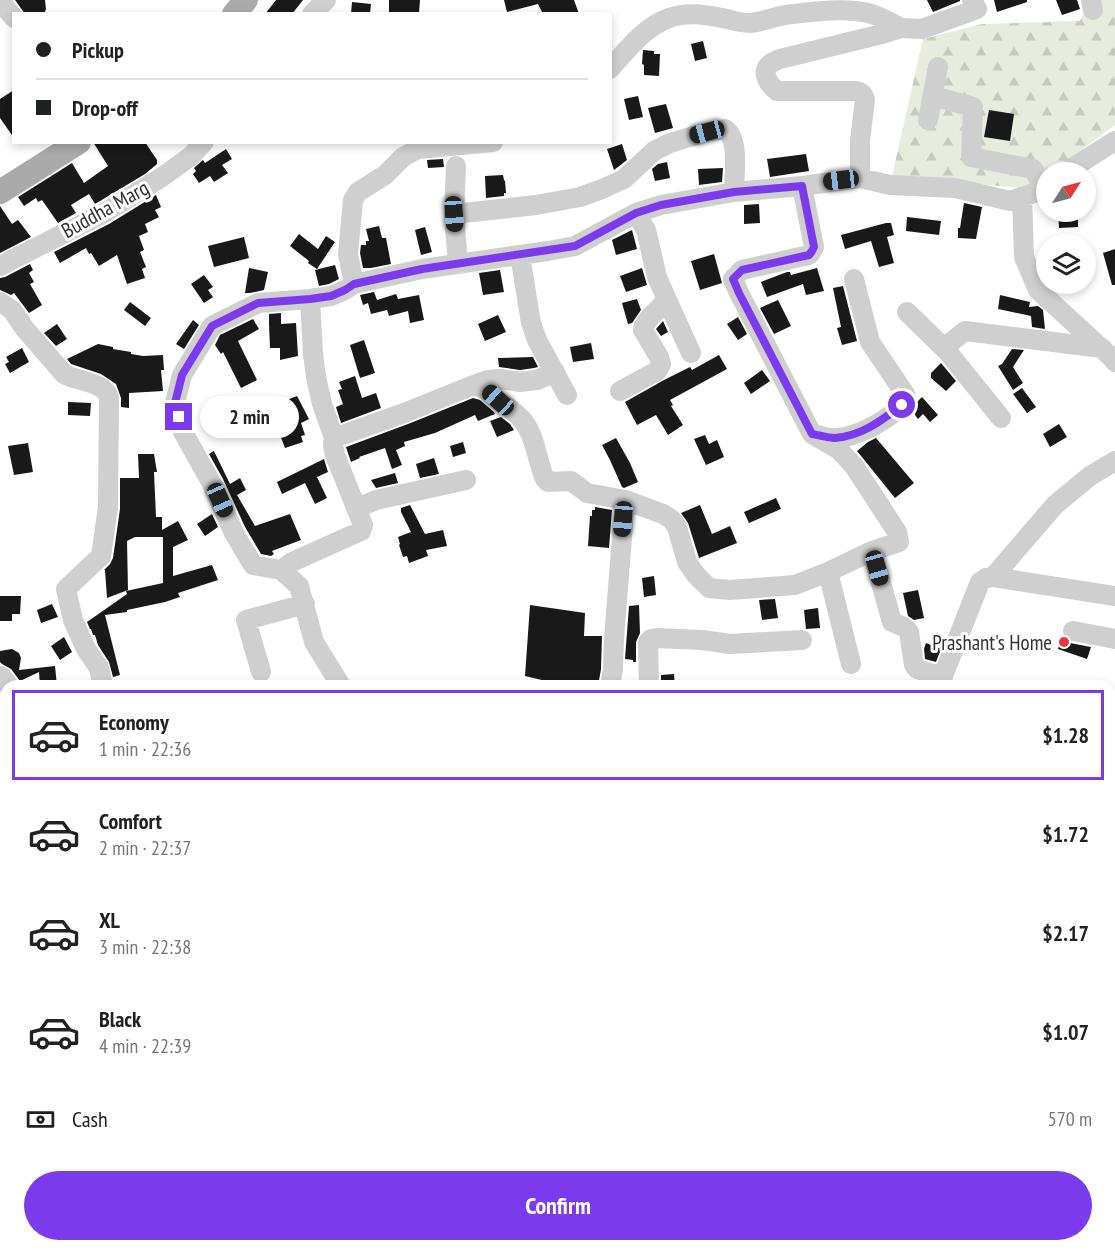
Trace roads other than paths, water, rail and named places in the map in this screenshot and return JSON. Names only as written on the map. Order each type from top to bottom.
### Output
[{"type":"main road","points":[[236,12],[246,0]]},
{"type":"main road","points":[[0,192],[76,144]]},
{"type":"street","points":[[314,12],[326,0]]},
{"type":"street","points":[[860,178],[864,94],[856,91],[777,91],[766,79],[766,69],[771,63],[780,59],[901,28],[922,29],[976,9],[972,0]]},
{"type":"street","points":[[0,1],[12,16]]},
{"type":"street","points":[[612,67],[637,39],[658,23],[685,14],[702,14],[751,23],[804,13],[845,11],[866,13],[901,28]]},
{"type":"street","points":[[928,120],[938,67]]},
{"type":"street","points":[[933,96],[973,107],[971,157],[1033,169],[1036,173]]},
{"type":"street","points":[[454,214],[536,205],[580,197],[624,179],[654,151],[670,143],[724,129],[730,133],[734,146],[734,192]]},
{"type":"street","points":[[1082,162],[1115,141]]},
{"type":"street","name":"Buddha Marg","points":[[0,266],[104,213],[162,177],[191,156],[202,144]]},
{"type":"street","points":[[354,284],[348,254],[353,200],[358,192],[385,175],[403,157],[418,149],[472,144]]},
{"type":"street","points":[[456,166],[454,214],[458,264]]},
{"type":"street","points":[[337,680],[314,642],[299,586],[280,570],[253,565],[234,533],[212,484],[183,432],[175,403],[182,375],[212,326],[258,303],[331,296],[354,284],[422,269],[575,246],[636,213],[661,205],[734,192],[860,178],[890,185],[955,188],[1010,201],[1036,193]]},
{"type":"street","points":[[471,386],[483,386],[511,408],[524,422],[530,432],[545,480],[548,482],[571,481],[587,493],[625,500],[663,514],[670,519],[677,527],[687,561],[696,575],[709,588],[730,590],[795,585],[828,572],[872,550],[899,542],[897,532],[854,466],[838,449],[812,434],[733,279],[742,270],[809,255],[812,251],[814,247],[802,186]]},
{"type":"street","points":[[1022,197],[1024,257],[1038,290],[1108,355]]},
{"type":"street","points":[[636,213],[646,230],[657,278],[691,353]]},
{"type":"street","points":[[520,255],[531,323],[537,340],[567,395]]},
{"type":"street","points":[[812,434],[833,438],[856,434],[879,422],[902,405],[906,399],[905,394],[870,342],[854,279]]},
{"type":"street","points":[[280,570],[292,562],[362,531],[363,525],[335,455],[334,438],[322,404],[313,354],[310,299]]},
{"type":"street","points":[[620,391],[657,371],[661,364],[643,326],[667,300]]},
{"type":"street","points":[[0,302],[12,310],[25,329],[64,374],[100,386],[108,392],[110,398],[108,507],[101,556],[66,589],[73,620],[86,649],[99,668],[102,680]]},
{"type":"street","points":[[907,312],[947,351],[1001,418]]},
{"type":"street","points":[[947,351],[951,342],[965,331],[1108,355]]},
{"type":"street","points":[[334,438],[489,380],[520,382],[537,380],[555,372]]},
{"type":"street","points":[[993,577],[1055,506],[1090,476],[1115,461]]},
{"type":"street","points":[[357,508],[376,500],[466,480]]},
{"type":"street","points":[[611,680],[625,500]]},
{"type":"street","points":[[872,550],[892,622],[909,632],[914,665],[917,669],[939,680]]},
{"type":"street","points":[[828,572],[851,664]]},
{"type":"street","points":[[941,680],[980,582],[986,578],[993,577],[1115,596]]},
{"type":"street","points":[[261,672],[246,620],[305,604]]},
{"type":"street","points":[[1073,631],[1115,639]]},
{"type":"street","points":[[649,680],[648,642],[651,639],[702,640],[730,644],[802,640]]},
{"type":"place","name":"Prashant's Home","points":[[1064,642]]}]
